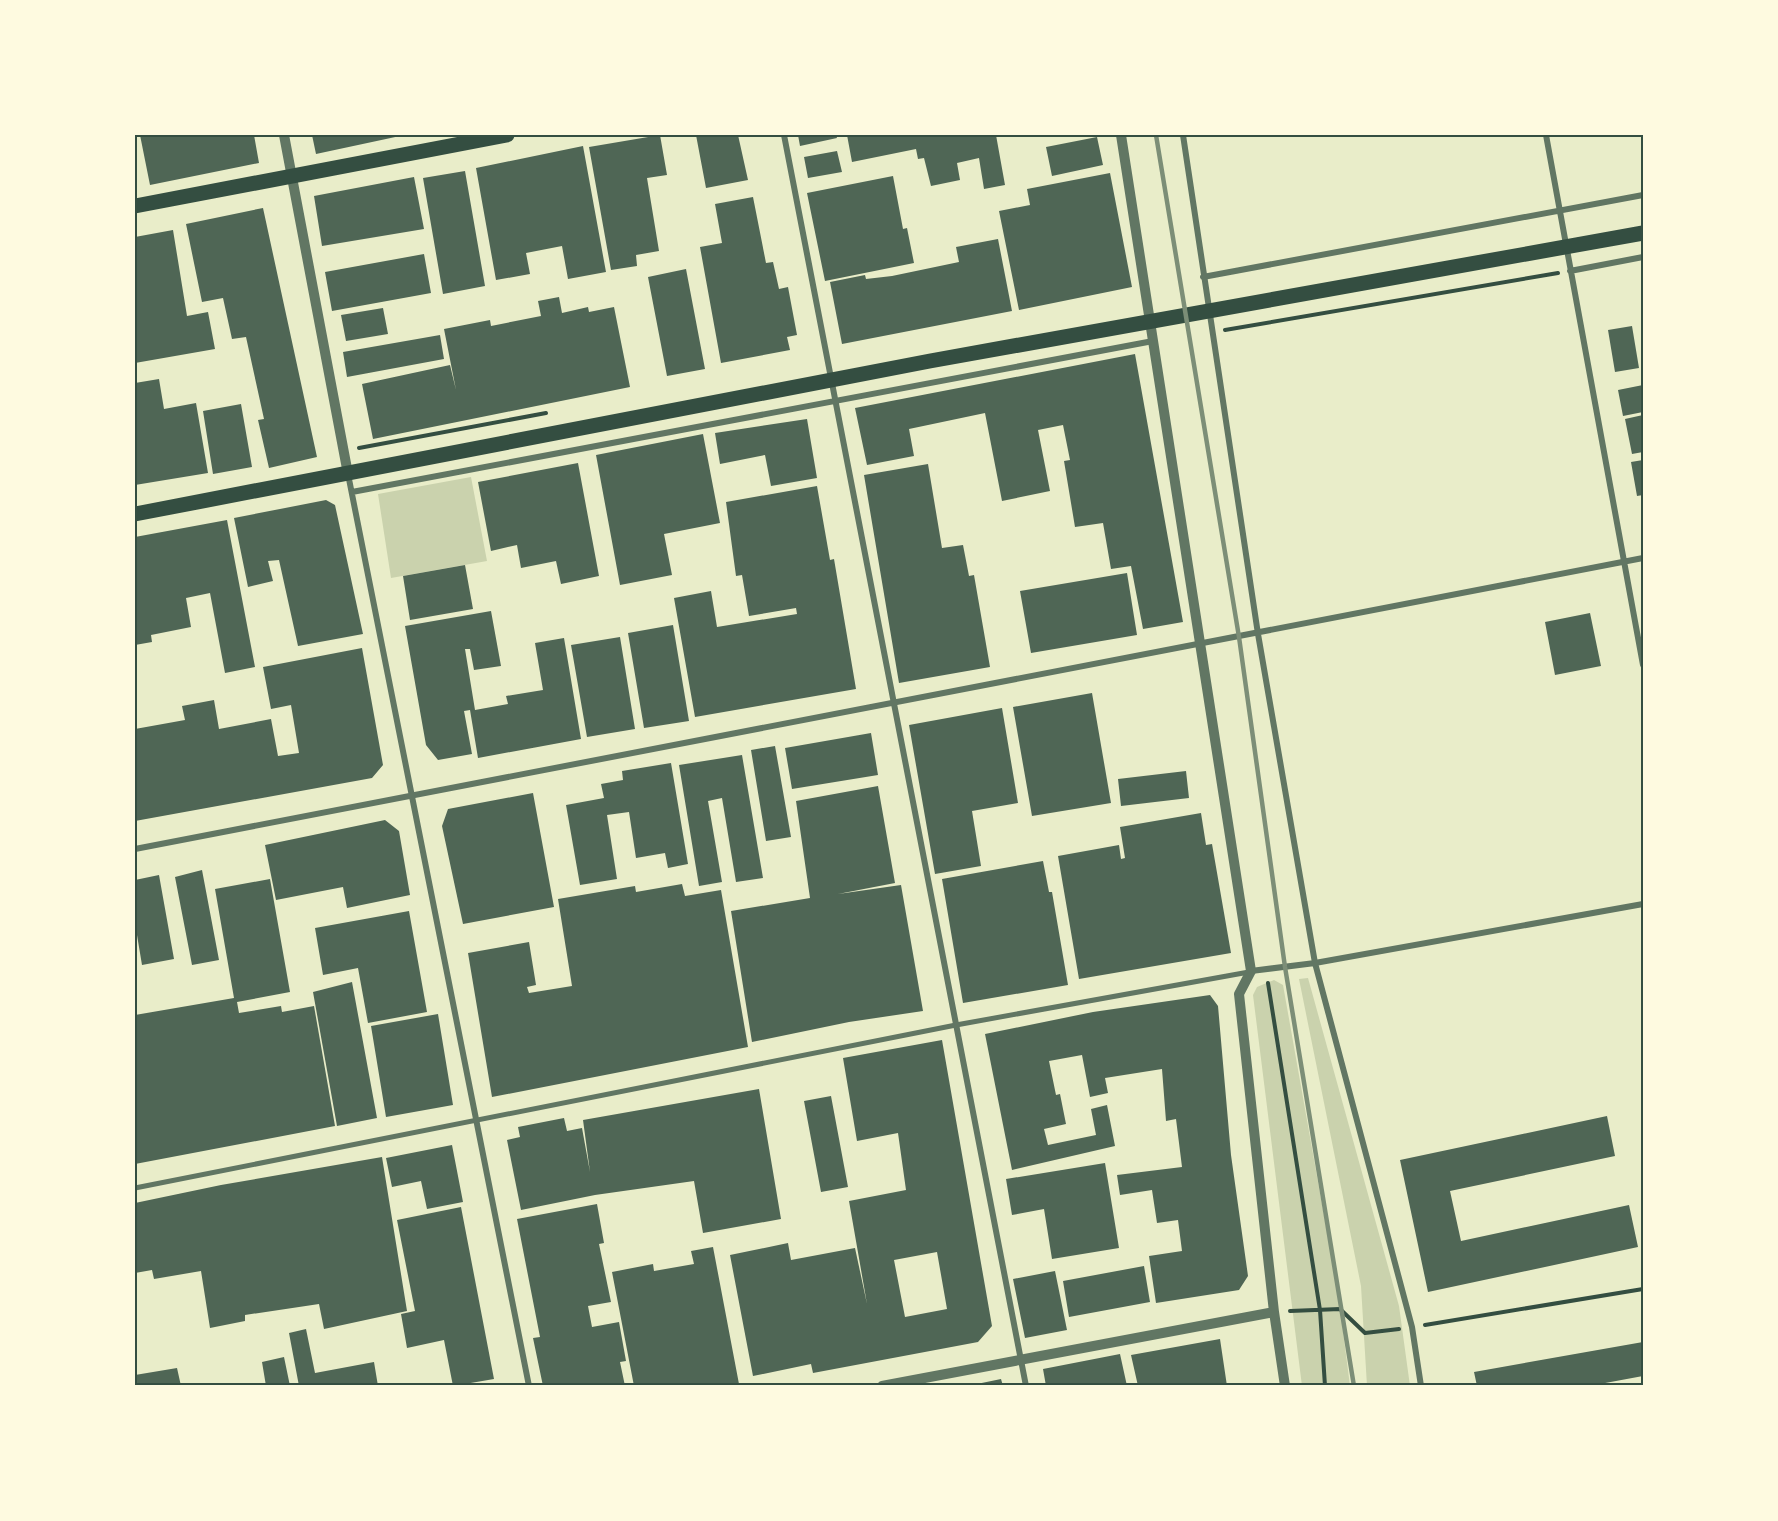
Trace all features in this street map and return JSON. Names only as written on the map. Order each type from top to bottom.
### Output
[{"type":"main road","points":[[135,206],[507,135]]},
{"type":"main road","points":[[135,513],[930,361],[1643,233]]},
{"type":"street","points":[[284,135],[348,474],[529,1386]]},
{"type":"street","points":[[784,135],[1026,1386]]},
{"type":"street","points":[[1121,135],[1202,644],[1251,971],[1239,994],[1274,1312],[1285,1386]]},
{"type":"street","points":[[1183,135],[1258,634],[1315,963],[1412,1327],[1421,1386]]},
{"type":"street","points":[[1546,135],[1643,665]]},
{"type":"street","points":[[1203,277],[1643,195]]},
{"type":"street","points":[[1570,271],[1643,257]]},
{"type":"street","points":[[352,492],[1154,341]]},
{"type":"street","points":[[135,849],[1643,558]]},
{"type":"street","points":[[135,1188],[956,1025],[1251,971],[1315,963],[1643,904]]},
{"type":"street","points":[[882,1386],[1274,1312]]},
{"type":"path","points":[[1211,333],[1570,271]]},
{"type":"path","points":[[1265,969],[1320,1310],[1325,1386]]},
{"type":"path","points":[[1274,1312],[1340,1310],[1365,1333],[1643,1289]]},
{"type":"green space","points":[[471,477],[487,561],[391,578],[378,494]]},
{"type":"green space","points":[[1308,978],[1399,1306],[1410,1386],[1367,1386],[1361,1286],[1299,979]]},
{"type":"green space","points":[[1274,980],[1283,985],[1339,1300],[1350,1386],[1302,1386],[1253,995],[1257,987]]},
{"type":"building","points":[[140,135],[254,135],[259,163],[150,185]]},
{"type":"building","points":[[312,135],[400,135],[400,136],[316,154]]},
{"type":"building","points":[[660,135],[667,175],[647,178],[659,251],[636,255],[637,266],[611,270],[589,147]]},
{"type":"building","points":[[696,135],[738,135],[748,180],[706,188]]},
{"type":"building","points":[[798,135],[836,135],[837,138],[800,146]]},
{"type":"building","points":[[847,135],[996,135],[1005,185],[984,189],[979,158],[957,163],[960,180],[931,186],[924,158],[918,159],[916,149],[852,162]]},
{"type":"building","points":[[1097,137],[1103,165],[1052,176],[1046,147]]},
{"type":"building","points":[[583,146],[606,272],[568,279],[562,246],[526,253],[530,274],[496,280],[476,168]]},
{"type":"building","points":[[837,151],[842,172],[808,178],[804,157]]},
{"type":"building","points":[[465,171],[485,286],[443,294],[423,178]]},
{"type":"building","points":[[1110,173],[1132,287],[1019,310],[999,211],[1030,205],[1027,189]]},
{"type":"building","points":[[893,176],[903,229],[907,228],[914,263],[825,281],[807,193]]},
{"type":"building","points":[[414,177],[424,229],[322,246],[314,196]]},
{"type":"building","points":[[753,197],[766,263],[773,262],[779,289],[788,287],[797,335],[787,337],[790,350],[721,363],[700,247],[722,243],[715,204]]},
{"type":"building","points":[[263,208],[317,457],[269,468],[258,420],[264,419],[246,337],[232,339],[223,298],[202,302],[186,224]]},
{"type":"building","points":[[173,230],[187,316],[208,312],[215,349],[135,363],[135,237]]},
{"type":"building","points":[[998,239],[1012,311],[842,344],[830,282],[865,275],[866,279],[892,276],[959,262],[956,247]]},
{"type":"building","points":[[424,254],[431,293],[332,311],[325,272]]},
{"type":"building","points":[[686,269],[705,369],[667,376],[648,277]]},
{"type":"building","points":[[559,297],[562,313],[588,307],[589,312],[614,307],[630,387],[373,439],[362,384],[450,365],[456,390],[444,329],[490,320],[491,326],[541,316],[538,301]]},
{"type":"building","points":[[383,308],[388,334],[346,341],[341,315]]},
{"type":"building","points":[[1632,326],[1639,368],[1615,372],[1608,330]]},
{"type":"building","points":[[440,335],[444,359],[347,377],[343,352]]},
{"type":"building","points":[[1135,354],[1183,622],[1143,629],[1131,566],[1111,569],[1103,523],[1075,527],[1064,461],[1070,460],[1063,425],[1038,430],[1050,491],[1002,501],[985,413],[909,429],[914,456],[867,465],[855,408]]},
{"type":"building","points":[[159,379],[164,409],[196,403],[208,473],[135,485],[135,383]]},
{"type":"building","points":[[1643,385],[1643,412],[1623,416],[1618,390]]},
{"type":"building","points":[[241,404],[252,467],[213,474],[203,411]]},
{"type":"building","points":[[1643,415],[1643,452],[1632,454],[1625,419]]},
{"type":"building","points":[[807,419],[817,478],[771,486],[765,455],[720,464],[715,433]]},
{"type":"building","points":[[703,434],[720,523],[664,534],[672,575],[620,585],[596,455]]},
{"type":"building","points":[[1643,460],[1643,495],[1637,496],[1631,462]]},
{"type":"building","points":[[578,463],[599,576],[561,584],[556,561],[521,568],[517,545],[491,551],[478,482]]},
{"type":"building","points":[[928,464],[942,548],[963,545],[969,576],[974,575],[990,667],[899,683],[864,475]]},
{"type":"building","points":[[817,486],[830,560],[834,559],[856,689],[695,717],[674,598],[711,591],[717,627],[797,614],[796,608],[749,616],[742,575],[736,576],[726,502]]},
{"type":"building","points":[[326,500],[335,505],[363,634],[298,646],[279,560],[268,561],[273,581],[248,587],[234,518]]},
{"type":"building","points":[[227,520],[255,667],[225,673],[210,593],[186,598],[191,627],[151,635],[152,642],[135,645],[135,537]]},
{"type":"building","points":[[465,565],[473,609],[410,620],[403,576]]},
{"type":"building","points":[[1127,573],[1137,635],[1031,653],[1020,591]]},
{"type":"building","points":[[491,611],[501,666],[474,670],[470,649],[465,649],[475,710],[508,704],[506,696],[543,690],[535,643],[564,638],[581,739],[478,758],[470,710],[464,711],[472,754],[438,760],[426,745],[405,626]]},
{"type":"building","points":[[1590,613],[1601,666],[1555,675],[1545,622]]},
{"type":"building","points":[[673,625],[689,721],[644,728],[628,633]]},
{"type":"building","points":[[620,637],[635,729],[587,737],[571,645]]},
{"type":"building","points":[[362,648],[383,765],[372,778],[135,821],[135,729],[185,720],[182,706],[214,700],[219,729],[271,719],[278,756],[299,753],[291,705],[271,709],[263,667]]},
{"type":"building","points":[[1092,693],[1111,803],[1032,816],[1013,707]]},
{"type":"building","points":[[1002,708],[1018,803],[972,811],[981,866],[935,874],[909,725]]},
{"type":"building","points":[[871,733],[878,775],[792,789],[785,748]]},
{"type":"building","points":[[775,746],[791,837],[766,841],[751,750]]},
{"type":"building","points":[[742,755],[763,878],[736,882],[722,798],[708,801],[722,882],[699,886],[679,765]]},
{"type":"building","points":[[671,763],[688,864],[668,868],[665,853],[636,858],[629,812],[607,815],[617,879],[580,885],[566,805],[604,798],[601,784],[623,780],[622,771]]},
{"type":"building","points":[[1186,771],[1189,798],[1121,806],[1118,779]]},
{"type":"building","points":[[878,786],[895,883],[838,894],[901,885],[923,1011],[849,1022],[752,1042],[731,911],[810,898],[796,801]]},
{"type":"building","points":[[533,793],[554,907],[463,924],[442,826],[448,809]]},
{"type":"building","points":[[1201,813],[1206,845],[1212,844],[1231,953],[1079,979],[1058,856],[1119,845],[1121,859],[1125,858],[1120,827]]},
{"type":"building","points":[[385,820],[399,831],[410,895],[347,908],[343,887],[276,900],[265,845]]},
{"type":"building","points":[[1043,861],[1049,892],[1052,892],[1068,985],[963,1003],[942,879]]},
{"type":"building","points":[[202,870],[219,960],[192,965],[175,877]]},
{"type":"building","points":[[159,875],[174,959],[142,965],[135,923],[135,880]]},
{"type":"building","points":[[270,879],[290,992],[237,1002],[239,1013],[281,1006],[282,1012],[314,1006],[335,1126],[135,1164],[135,1015],[234,998],[215,889]]},
{"type":"building","points":[[682,884],[685,896],[721,890],[748,1047],[492,1097],[468,953],[529,942],[536,985],[527,987],[529,993],[572,986],[558,899],[635,886],[636,892]]},
{"type":"building","points":[[409,911],[427,1012],[368,1023],[358,968],[323,975],[315,928]]},
{"type":"building","points":[[352,982],[377,1118],[337,1126],[313,992]]},
{"type":"building","points":[[1210,995],[1218,1006],[1231,1155],[1248,1276],[1239,1290],[1156,1303],[1149,1256],[1182,1251],[1178,1220],[1157,1223],[1152,1190],[1120,1195],[1117,1175],[1182,1167],[1176,1119],[1166,1121],[1162,1069],[1105,1078],[1108,1093],[1090,1097],[1082,1055],[1049,1061],[1056,1095],[1060,1094],[1066,1124],[1044,1129],[1048,1145],[1096,1135],[1091,1109],[1107,1105],[1115,1146],[1012,1170],[985,1034],[1093,1012]]},
{"type":"building","points":[[438,1014],[453,1105],[386,1117],[371,1026]]},
{"type":"building","points":[[942,1040],[992,1326],[978,1342],[813,1373],[811,1364],[753,1376],[730,1255],[788,1243],[791,1260],[855,1248],[867,1304],[849,1201],[906,1190],[898,1133],[857,1141],[843,1058]],"holes":[[[937,1252],[947,1309],[905,1317],[894,1260]]]},
{"type":"building","points":[[759,1089],[781,1219],[703,1233],[694,1181],[595,1195],[521,1210],[507,1140],[520,1137],[518,1127],[564,1118],[567,1131],[582,1128],[590,1172],[583,1120]]},
{"type":"building","points":[[831,1096],[848,1187],[821,1192],[804,1101]]},
{"type":"building","points":[[1607,1116],[1615,1156],[1450,1191],[1461,1241],[1629,1205],[1638,1247],[1428,1292],[1400,1160]]},
{"type":"building","points":[[452,1145],[463,1202],[427,1209],[421,1181],[392,1187],[386,1158]]},
{"type":"building","points":[[382,1157],[407,1311],[324,1329],[319,1304],[245,1315],[245,1321],[210,1328],[201,1271],[154,1279],[152,1270],[135,1273],[135,1203],[221,1185]]},
{"type":"building","points":[[1105,1163],[1119,1248],[1052,1259],[1044,1209],[1012,1215],[1006,1179]]},
{"type":"building","points":[[597,1204],[604,1243],[599,1244],[611,1302],[588,1306],[592,1327],[619,1322],[626,1361],[620,1362],[625,1386],[543,1386],[533,1338],[540,1337],[517,1219]]},
{"type":"building","points":[[461,1207],[494,1379],[453,1386],[444,1340],[407,1348],[401,1314],[415,1311],[397,1220]]},
{"type":"building","points":[[713,1247],[739,1384],[634,1386],[612,1272],[653,1264],[654,1271],[694,1264],[691,1251]]},
{"type":"building","points":[[1144,1266],[1150,1302],[1069,1317],[1063,1281]]},
{"type":"building","points":[[1055,1271],[1067,1330],[1025,1338],[1013,1279]]},
{"type":"building","points":[[306,1329],[315,1373],[374,1362],[378,1386],[299,1386],[289,1333]]},
{"type":"building","points":[[1220,1339],[1227,1386],[1138,1386],[1131,1355]]},
{"type":"building","points":[[1643,1342],[1643,1376],[1589,1386],[1477,1386],[1474,1372]]},
{"type":"building","points":[[1120,1354],[1127,1386],[1046,1386],[1043,1369]]},
{"type":"building","points":[[284,1357],[290,1386],[266,1386],[262,1362]]},
{"type":"building","points":[[177,1368],[181,1386],[135,1386],[135,1375]]},
{"type":"building","points":[[1001,1379],[1003,1386],[972,1386],[972,1385]]},
{"type":"railway","points":[[1156,135],[1239,637],[1285,967],[1354,1386]]}]
